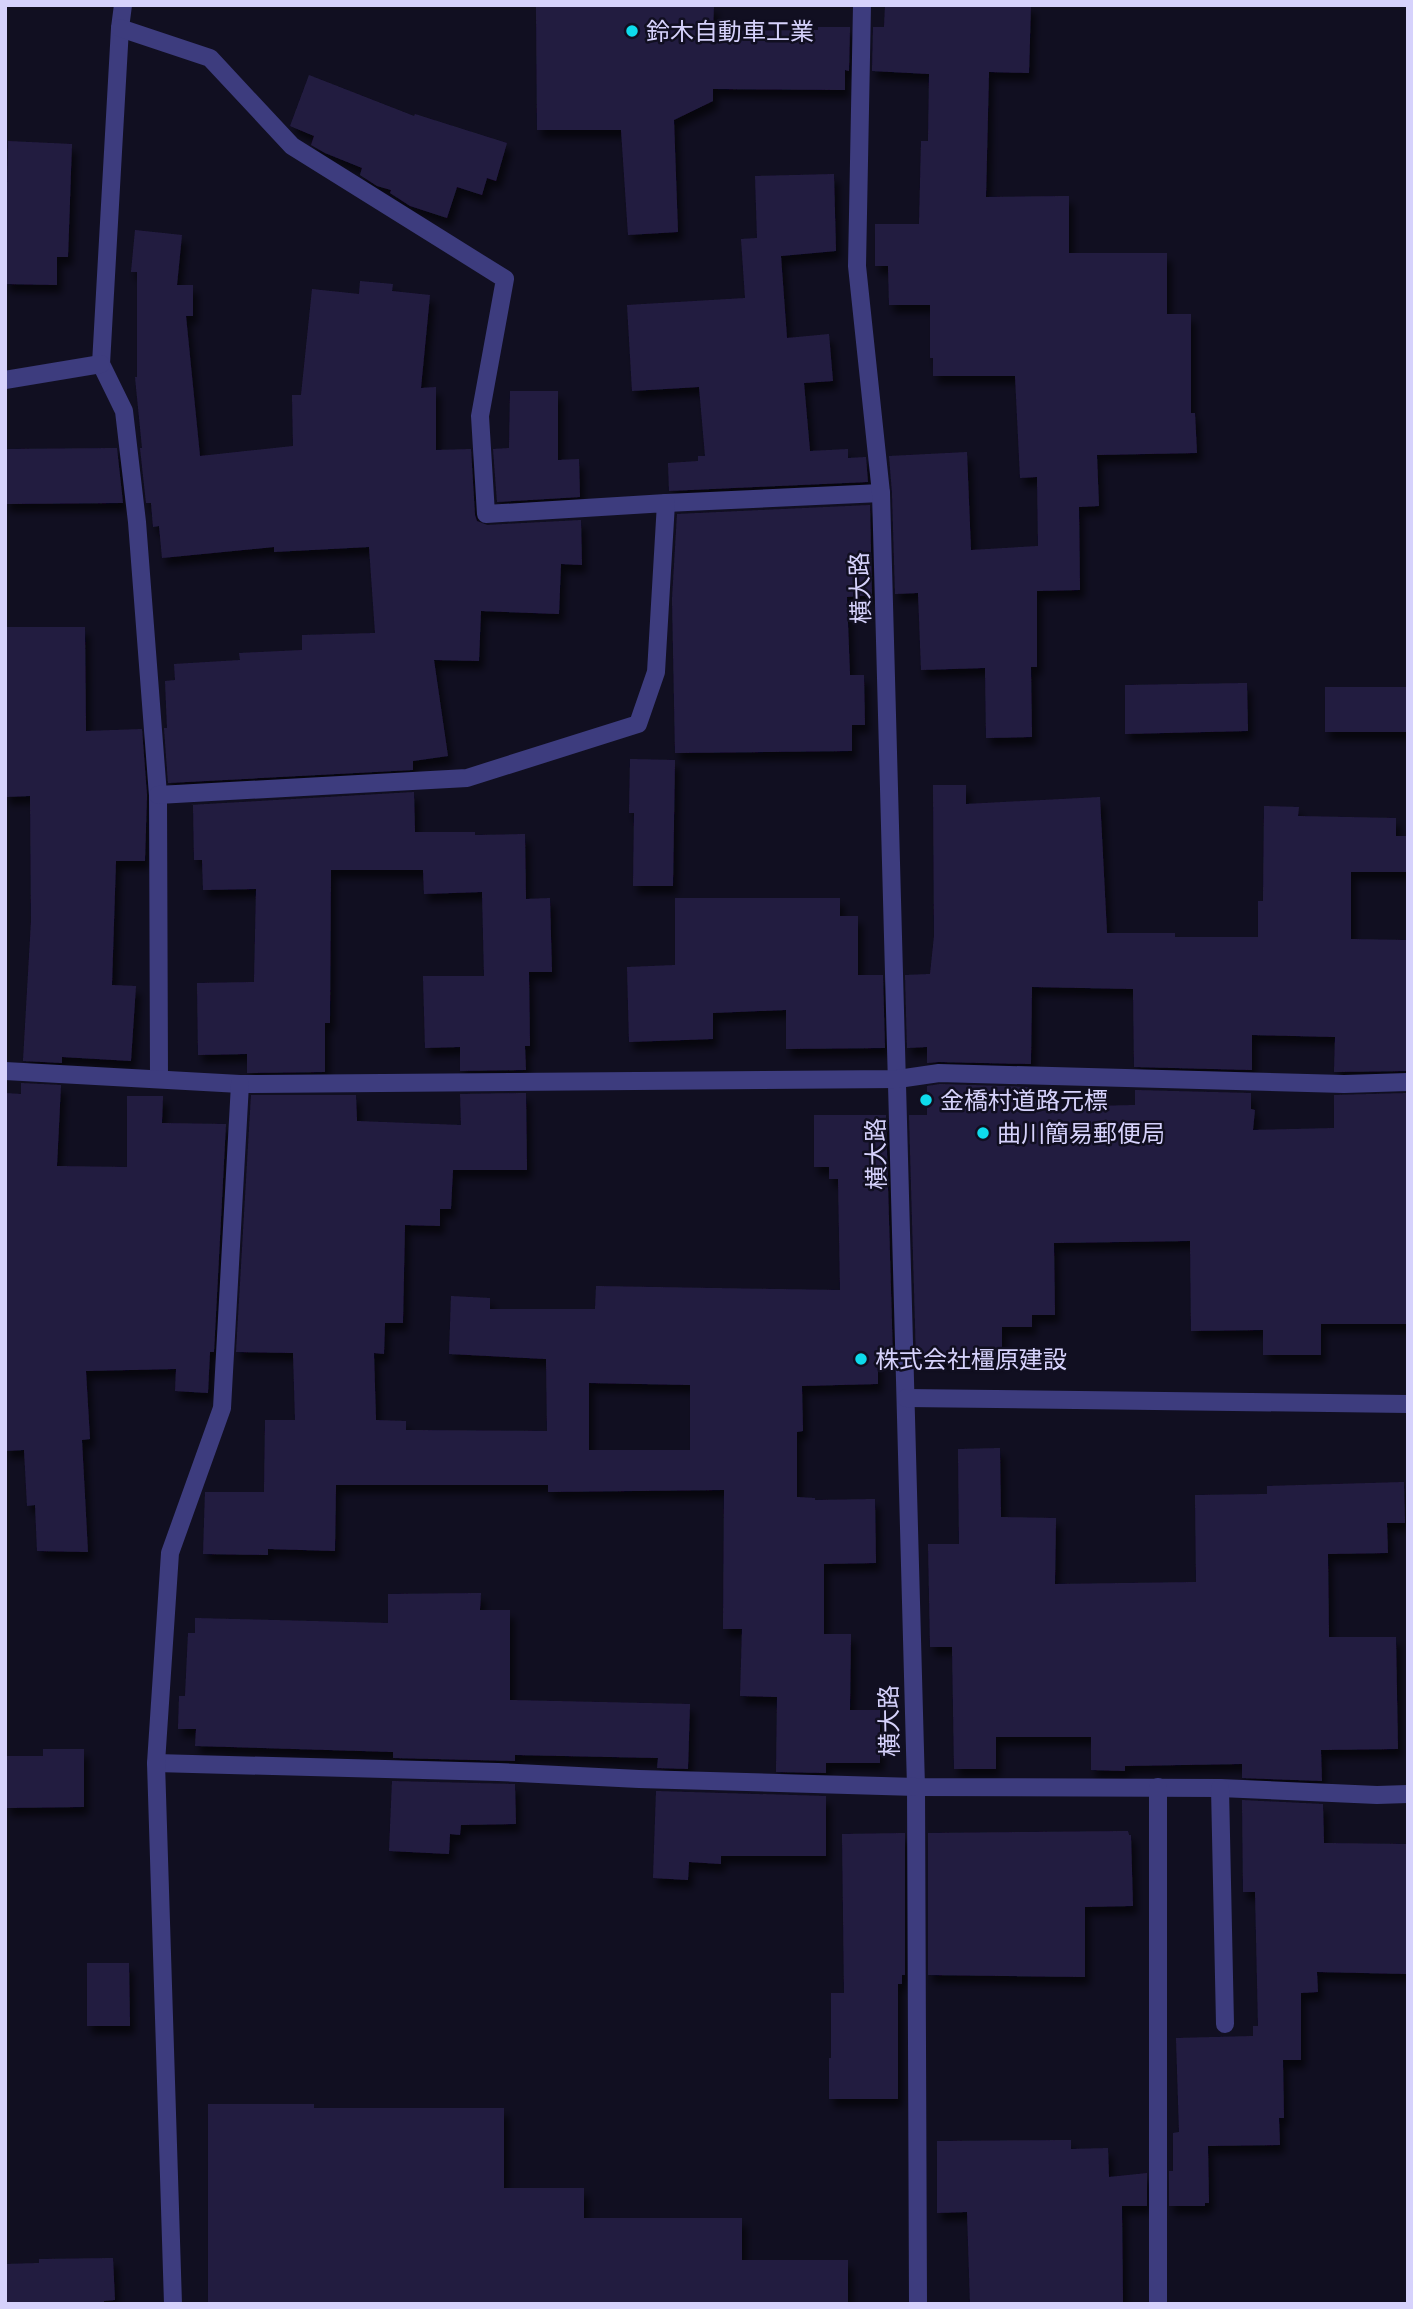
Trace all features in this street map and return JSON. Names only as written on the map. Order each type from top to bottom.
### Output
[{"type":"street","points":[[123,5],[101,364],[124,411],[137,522],[158,795],[159,1080]]},
{"type":"street","name":"横大路","points":[[862,5],[857,266],[881,493],[915,1787],[918,2304]]},
{"type":"street","points":[[120,28],[210,58],[292,146],[505,279],[480,416],[486,514],[881,493]]},
{"type":"street","points":[[5,380],[101,364]]},
{"type":"street","points":[[158,795],[467,778],[638,724],[656,672],[666,503]]},
{"type":"street","points":[[5,1071],[240,1084],[898,1080],[939,1073],[1344,1084],[1408,1082]]},
{"type":"street","points":[[173,2304],[156,1763],[170,1553],[222,1408],[240,1084]]},
{"type":"street","points":[[906,1398],[1408,1404]]},
{"type":"street","points":[[156,1763],[915,1787],[1158,1787],[1408,1794]]},
{"type":"street","points":[[1158,1787],[1158,2304]]},
{"type":"street","points":[[1220,1788],[1225,2024]]},
{"type":"building","points":[[714,5],[713,31],[850,27],[849,71],[845,70],[845,90],[713,89],[713,101],[674,120],[678,232],[628,235],[621,130],[537,130],[536,6]]},
{"type":"building","points":[[885,5],[1031,5],[1029,73],[989,72],[986,197],[1069,196],[1069,253],[1167,253],[1167,314],[1191,314],[1191,413],[1195,413],[1197,453],[1097,455],[1099,506],[1079,507],[1080,590],[1037,591],[1037,667],[1031,667],[1032,737],[986,738],[985,668],[921,670],[918,593],[895,594],[889,456],[967,452],[971,550],[1038,546],[1037,477],[1020,478],[1015,376],[933,376],[933,358],[930,358],[930,305],[889,305],[888,266],[875,266],[875,224],[919,224],[921,141],[928,141],[929,74],[872,71],[873,27],[884,27]]},
{"type":"building","points":[[309,75],[414,116],[415,114],[507,143],[496,181],[487,178],[482,195],[457,187],[447,218],[410,206],[390,193],[391,190],[377,186],[360,175],[362,168],[311,145],[314,136],[290,126]]},
{"type":"building","points":[[8,141],[72,144],[68,257],[57,257],[57,285],[5,284]]},
{"type":"building","points":[[834,174],[836,251],[781,256],[787,338],[829,334],[833,381],[804,383],[810,451],[848,449],[848,458],[866,457],[868,482],[669,491],[668,463],[698,461],[698,456],[705,456],[699,387],[632,391],[627,305],[745,298],[741,239],[757,238],[755,176]]},
{"type":"building","points":[[135,230],[182,235],[177,285],[193,285],[193,316],[186,316],[200,456],[293,446],[292,395],[301,395],[312,289],[359,294],[360,281],[393,284],[392,291],[430,295],[421,388],[436,387],[436,450],[471,449],[477,521],[487,525],[581,520],[582,565],[561,564],[559,614],[481,611],[479,661],[434,660],[448,756],[413,761],[413,770],[168,783],[164,728],[167,728],[165,681],[175,680],[174,664],[240,660],[239,653],[302,650],[302,635],[375,633],[369,547],[274,552],[274,547],[162,558],[159,526],[153,527],[151,503],[146,503],[140,448],[135,377],[137,272],[131,272]]},
{"type":"building","points":[[510,391],[558,391],[558,460],[579,459],[580,497],[497,502],[493,449],[509,448]]},
{"type":"building","points":[[117,448],[123,503],[5,504],[5,449]]},
{"type":"building","points":[[870,505],[872,595],[847,597],[850,675],[864,675],[865,725],[852,725],[852,751],[675,753],[672,599],[677,514]]},
{"type":"building","points":[[5,627],[85,627],[86,731],[142,729],[147,795],[145,861],[116,861],[112,985],[136,986],[131,1061],[62,1057],[62,1063],[23,1061],[31,921],[30,796],[5,797]]},
{"type":"building","points":[[1247,683],[1248,731],[1125,734],[1125,685]]},
{"type":"building","points":[[1325,687],[1408,687],[1408,732],[1325,732]]},
{"type":"building","points":[[630,759],[675,760],[673,886],[633,886],[634,813],[629,813]]},
{"type":"building","points":[[933,785],[966,785],[966,804],[1100,797],[1107,933],[1175,933],[1175,937],[1258,937],[1258,901],[1263,901],[1264,806],[1299,807],[1298,816],[1396,818],[1396,836],[1408,836],[1408,872],[1351,872],[1351,939],[1408,940],[1408,1071],[1334,1072],[1335,1037],[1252,1035],[1252,1070],[1134,1067],[1133,989],[1032,987],[1031,1064],[927,1063],[927,1047],[907,1048],[905,975],[930,974],[934,936]]},
{"type":"building","points":[[414,792],[415,832],[525,834],[526,899],[550,898],[552,972],[529,972],[530,1046],[525,1046],[526,1070],[460,1071],[460,1047],[425,1048],[423,976],[484,976],[482,892],[424,894],[423,870],[331,870],[330,1023],[325,1023],[325,1072],[247,1073],[247,1054],[198,1055],[197,983],[254,982],[256,889],[203,890],[202,860],[194,860],[193,805],[189,805]]},
{"type":"building","points":[[675,898],[840,898],[840,916],[858,916],[858,975],[883,975],[885,1048],[786,1049],[786,1010],[713,1013],[713,1039],[629,1042],[627,967],[675,965]]},
{"type":"building","points":[[21,1083],[61,1085],[57,1166],[127,1167],[127,1096],[163,1096],[162,1123],[226,1124],[214,1352],[210,1352],[208,1393],[175,1391],[176,1369],[86,1371],[90,1439],[82,1440],[88,1552],[37,1551],[35,1505],[27,1506],[24,1450],[5,1451],[5,1093],[21,1094]]},
{"type":"building","points":[[940,1084],[1031,1087],[1030,1100],[1052,1101],[1052,1107],[1135,1105],[1135,1090],[1251,1093],[1251,1109],[1255,1110],[1253,1130],[1334,1128],[1334,1095],[1408,1093],[1408,1324],[1321,1324],[1321,1355],[1263,1355],[1263,1330],[1191,1331],[1190,1241],[1054,1243],[1055,1315],[1032,1315],[1032,1327],[1002,1327],[1002,1361],[916,1359],[909,1115],[927,1115],[927,1086]]},
{"type":"building","points":[[526,1093],[527,1170],[453,1170],[451,1209],[440,1209],[440,1226],[405,1225],[403,1323],[385,1323],[384,1354],[374,1353],[376,1420],[406,1421],[406,1430],[547,1431],[546,1359],[449,1354],[451,1296],[490,1298],[490,1309],[595,1309],[596,1286],[840,1290],[838,1179],[829,1179],[829,1167],[814,1167],[814,1115],[886,1115],[893,1359],[878,1358],[878,1384],[802,1386],[803,1431],[797,1432],[797,1497],[815,1500],[875,1499],[876,1563],[824,1564],[824,1634],[851,1634],[850,1710],[880,1710],[880,1763],[826,1763],[826,1773],[776,1772],[777,1697],[740,1696],[742,1629],[723,1629],[724,1490],[548,1492],[548,1485],[336,1485],[335,1551],[268,1549],[268,1555],[203,1554],[205,1492],[264,1492],[265,1420],[295,1420],[293,1353],[236,1352],[251,1095],[356,1095],[357,1121],[461,1125],[460,1094]],"holes":[[[589,1383],[690,1385],[690,1450],[589,1450]]]},
{"type":"building","points":[[1000,1448],[1001,1517],[1056,1518],[1055,1584],[1196,1582],[1195,1495],[1267,1494],[1267,1486],[1404,1482],[1405,1523],[1387,1523],[1388,1553],[1328,1554],[1329,1637],[1396,1637],[1398,1749],[1321,1750],[1322,1781],[1242,1778],[1242,1764],[1125,1766],[1125,1771],[1091,1770],[1091,1737],[996,1737],[996,1769],[954,1769],[952,1647],[930,1647],[928,1544],[959,1544],[958,1449]]},
{"type":"building","points":[[481,1593],[480,1610],[510,1610],[510,1700],[690,1704],[688,1769],[657,1768],[658,1758],[515,1755],[515,1761],[393,1758],[393,1752],[195,1746],[196,1729],[178,1729],[179,1696],[185,1696],[188,1633],[195,1633],[195,1618],[388,1623],[388,1594]]},
{"type":"building","points":[[43,1749],[84,1749],[84,1807],[6,1808],[5,1756],[43,1756]]},
{"type":"building","points":[[392,1781],[515,1784],[516,1824],[461,1825],[460,1835],[450,1834],[449,1854],[389,1851]]},
{"type":"building","points":[[656,1791],[826,1796],[826,1856],[721,1856],[721,1864],[689,1862],[688,1880],[653,1878]]},
{"type":"building","points":[[1242,1800],[1323,1804],[1324,1843],[1408,1844],[1408,1974],[1317,1972],[1318,1992],[1301,1993],[1301,2060],[1283,2060],[1284,2118],[1279,2118],[1280,2145],[1208,2146],[1209,2203],[1205,2203],[1205,2206],[1169,2206],[1173,2133],[1179,2132],[1176,2038],[1253,2036],[1253,2026],[1258,2026],[1255,1892],[1243,1892]]},
{"type":"building","points":[[1128,1831],[1131,1835],[1133,1906],[1085,1907],[1085,1977],[928,1975],[928,1833]]},
{"type":"building","points":[[905,1833],[905,1975],[902,1975],[902,1984],[898,1984],[898,2099],[829,2099],[831,1993],[844,1993],[842,1834]]},
{"type":"building","points":[[87,1963],[129,1963],[130,2026],[87,2026]]},
{"type":"building","points":[[208,2104],[314,2104],[314,2108],[504,2108],[504,2188],[584,2188],[584,2218],[742,2218],[742,2260],[848,2260],[848,2304],[208,2304]]},
{"type":"building","points":[[1071,2140],[1071,2149],[1108,2148],[1109,2177],[1147,2173],[1147,2206],[1122,2206],[1123,2304],[970,2304],[967,2212],[937,2213],[937,2141]]},
{"type":"building","points":[[113,2258],[115,2300],[104,2301],[104,2304],[5,2304],[5,2264],[39,2263],[39,2259]]},
{"type":"place","name":"鈴木自動車工業","points":[[632,31]]},
{"type":"place","name":"金橋村道路元標","points":[[926,1100]]},
{"type":"place","name":"曲川簡易郵便局","points":[[983,1133]]},
{"type":"place","name":"株式会社橿原建設","points":[[861,1359]]}]
